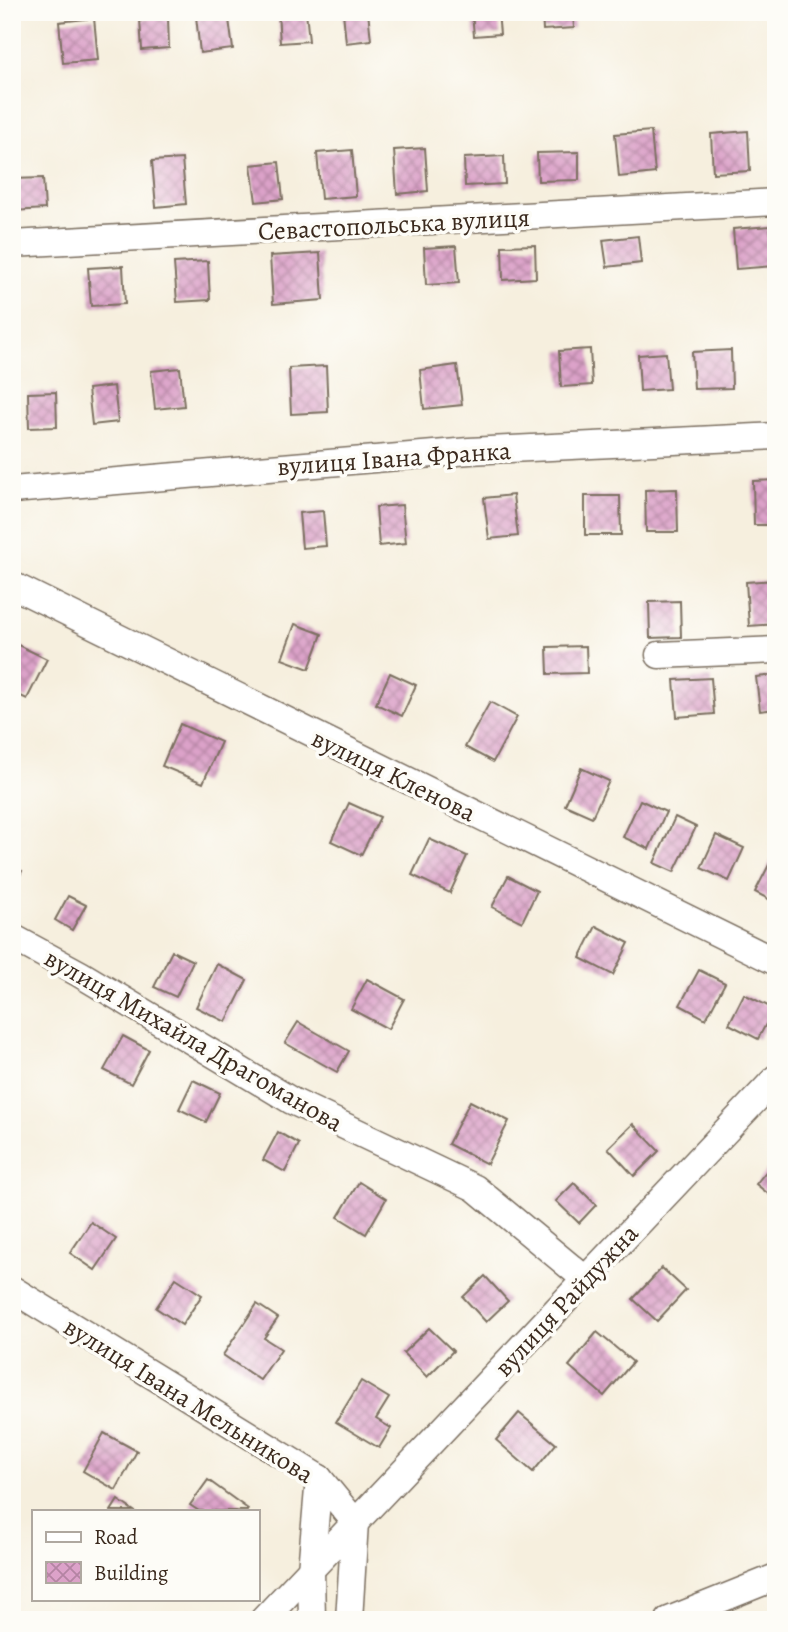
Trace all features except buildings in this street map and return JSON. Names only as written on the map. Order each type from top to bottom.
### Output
[{"type":"street","name":"Севастопольська вулиця","points":[[12,244],[776,202]]},
{"type":"street","name":"вулиця Івана Франка","points":[[12,490],[469,451],[776,436]]},
{"type":"street","name":"вулиця Кленова","points":[[12,585],[776,962]]},
{"type":"street","points":[[659,655],[776,650]]},
{"type":"street","name":"вулиця Михайла Драгоманова","points":[[12,937],[80,974],[292,1101],[475,1188],[585,1279]]},
{"type":"street","name":"вулиця Райдужна","points":[[263,1620],[776,1077]]},
{"type":"street","name":"вулиця Івана Мельникова","points":[[12,1289],[319,1478],[355,1522]]},
{"type":"street","points":[[312,1620],[311,1570],[319,1478]]},
{"type":"street","points":[[349,1620],[355,1522]]},
{"type":"street","points":[[669,1620],[776,1577]]}]
